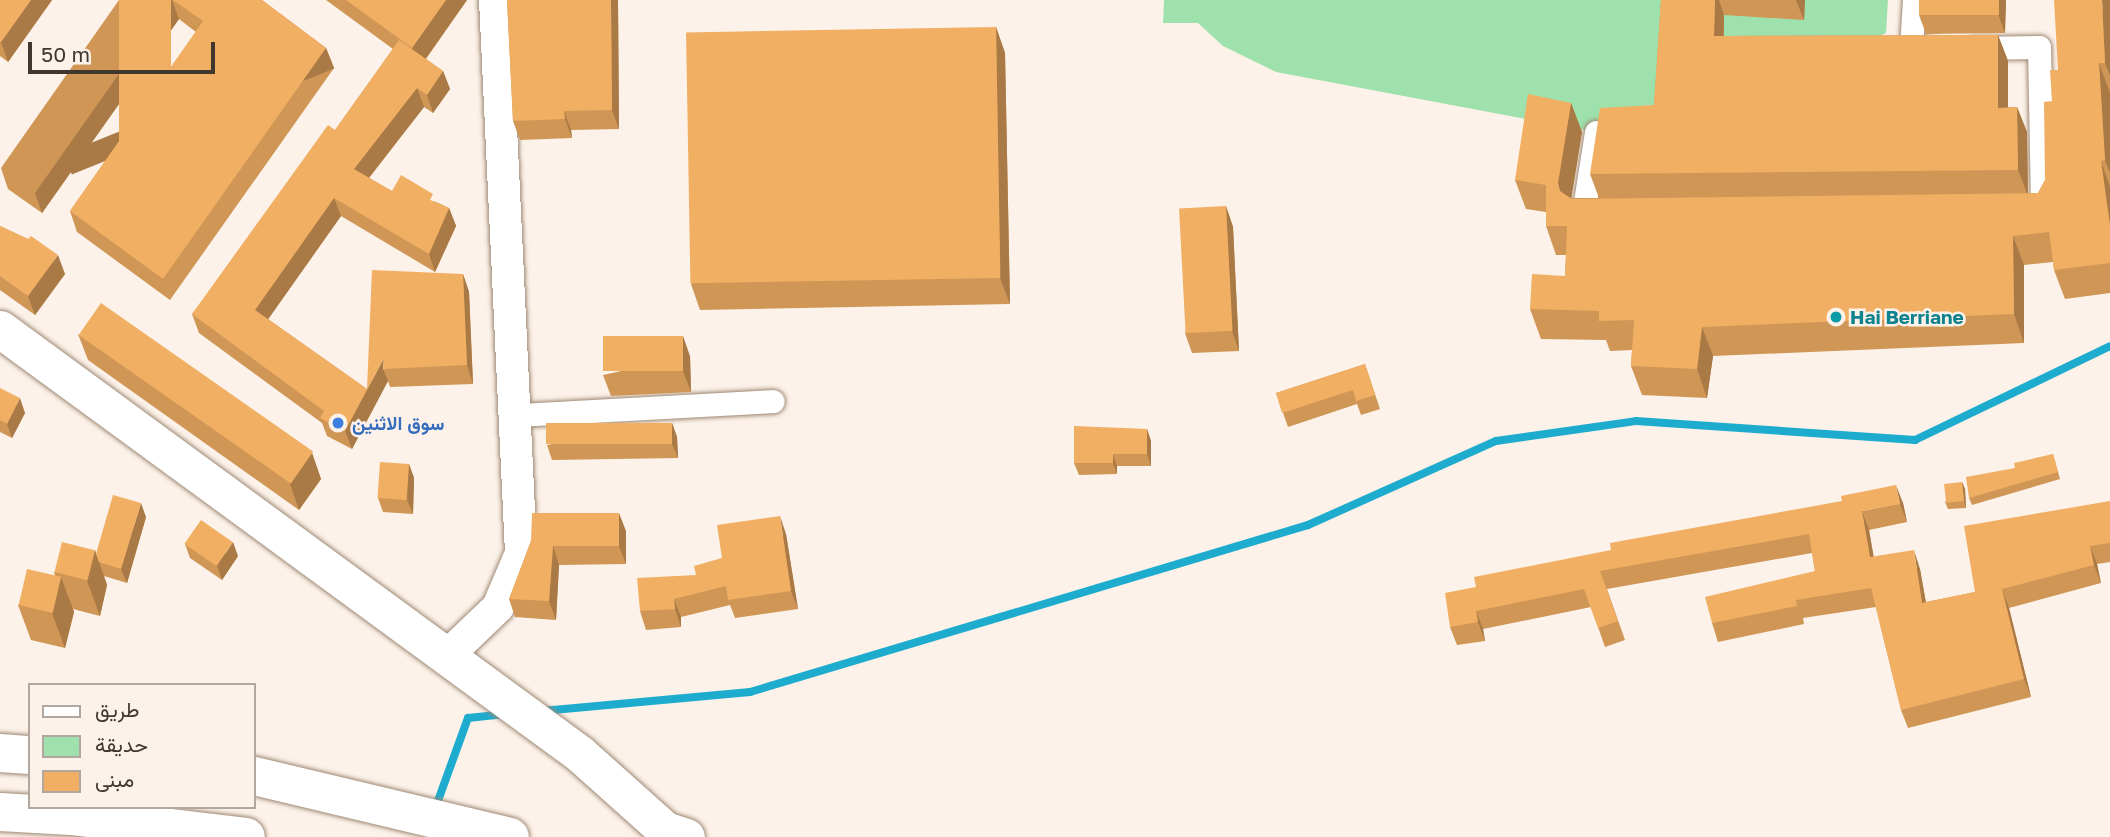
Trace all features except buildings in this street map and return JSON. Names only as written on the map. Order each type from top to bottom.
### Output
[{"type":"highway","points":[[0,753],[28,755]]},
{"type":"highway","points":[[256,776],[510,837]]},
{"type":"highway","points":[[0,813],[71,816],[246,837]]},
{"type":"main road","points":[[448,655],[498,607],[521,553],[518,415],[495,0]]},
{"type":"main road","points":[[0,329],[490,686],[580,754],[676,833]]},
{"type":"street","points":[[1914,0],[1911,48],[2039,47],[2042,210],[2014,210]]},
{"type":"street","points":[[1596,132],[1583,214],[1625,214]]},
{"type":"street","points":[[518,415],[773,401]]},
{"type":"green space","points":[[1164,0],[1888,0],[1886,33],[1721,115],[1596,132],[1276,72],[1223,46],[1198,23],[1163,23]]},
{"type":"waterway","points":[[542,711],[750,692],[1308,525],[1496,441],[1636,421],[1915,440],[2110,346]]},
{"type":"waterway","points":[[435,809],[468,718],[505,714]]},
{"type":"place","name":"Hai Berriane","points":[[1836,317]]},
{"type":"place","name":"ﺳﻮق اﻻﺛﻨﻴﻦ","points":[[338,423]]}]
